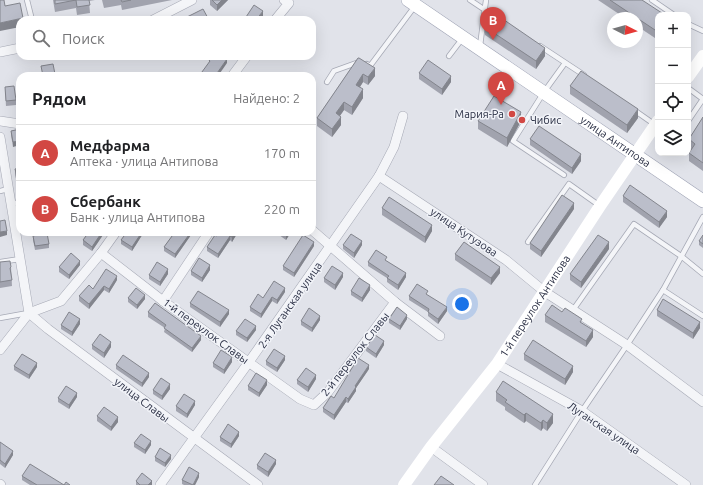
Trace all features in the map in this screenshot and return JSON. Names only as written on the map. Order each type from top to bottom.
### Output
[{"type":"main road","name":"улица Антипова","points":[[412,3],[703,201]]},
{"type":"main road","points":[[691,73],[703,56]]},
{"type":"main road","name":"1-й переулок Антипова","points":[[404,485],[431,447],[497,364],[600,206],[655,126]]},
{"type":"street","points":[[161,16],[192,0]]},
{"type":"street","points":[[278,16],[286,1]]},
{"type":"street","points":[[0,52],[16,49]]},
{"type":"street","points":[[235,72],[245,60]]},
{"type":"street","name":"2-я Луганская улица","points":[[160,485],[249,362],[379,176],[394,147],[404,116]]},
{"type":"street","points":[[0,121],[16,123]]},
{"type":"street","points":[[0,137],[4,190],[16,203]]},
{"type":"street","name":"улица Кутузова","points":[[379,176],[506,260],[545,292],[628,345],[703,402]]},
{"type":"street","name":"2-й переулок Славы","points":[[316,234],[395,302],[440,336]]},
{"type":"street","points":[[18,236],[20,259],[29,313]]},
{"type":"street","points":[[0,350],[29,313],[61,301],[113,236]]},
{"type":"street","points":[[163,301],[206,236]]},
{"type":"street","name":"1-й переулок Славы","points":[[101,253],[163,301],[300,399],[314,404]]},
{"type":"street","name":"2-й переулок Славы","points":[[314,404],[328,392],[395,302]]},
{"type":"street","name":"улица Славы","points":[[29,313],[194,439],[258,485]]},
{"type":"street","name":"Луганская улица","points":[[497,364],[582,411],[686,485]]},
{"type":"street","points":[[431,447],[483,485]]},
{"type":"lane","points":[[27,0],[31,16]]},
{"type":"lane","points":[[470,0],[505,23]]},
{"type":"lane","points":[[479,49],[486,0]]},
{"type":"lane","points":[[652,0],[670,12]]},
{"type":"lane","points":[[327,82],[334,71],[352,64],[363,61],[370,66],[412,3]]},
{"type":"lane","points":[[691,25],[703,31]]},
{"type":"lane","points":[[449,56],[462,38]]},
{"type":"lane","points":[[538,45],[591,80]]},
{"type":"lane","points":[[564,175],[513,141],[544,92],[565,63]]},
{"type":"lane","points":[[691,90],[703,99],[691,117]]},
{"type":"lane","points":[[630,107],[655,122]]},
{"type":"lane","points":[[528,242],[569,184],[600,206]]},
{"type":"lane","points":[[536,485],[582,411],[628,345],[663,290],[703,217]]},
{"type":"lane","points":[[573,310],[634,224],[681,256],[703,274]]},
{"type":"lane","points":[[0,262],[20,259]]},
{"type":"lane","points":[[663,290],[703,316]]},
{"type":"lane","points":[[0,318],[29,313]]},
{"type":"building","points":[[0,0],[4,0],[5,6],[20,3],[23,16],[16,16],[16,20],[0,23]]},
{"type":"building","points":[[55,0],[76,0],[55,4]]},
{"type":"building","points":[[76,0],[89,0],[90,5],[77,7]]},
{"type":"building","points":[[212,0],[222,0],[217,5]]},
{"type":"building","points":[[610,0],[642,0],[660,12],[655,12],[655,30],[643,22],[643,12],[628,12]]},
{"type":"building","points":[[254,5],[263,11],[259,16],[247,16]]},
{"type":"building","points":[[203,9],[207,16],[189,16]]},
{"type":"building","points":[[494,13],[545,48],[536,61],[485,27]]},
{"type":"building","points":[[358,58],[375,68],[368,77],[363,74],[356,85],[363,89],[352,107],[344,102],[336,113],[341,117],[332,129],[317,118]]},
{"type":"building","points":[[226,60],[218,72],[202,72],[209,61]]},
{"type":"building","points":[[428,60],[451,76],[442,89],[419,73]]},
{"type":"building","points":[[53,64],[55,72],[42,72],[41,66]]},
{"type":"building","points":[[581,71],[638,109],[627,125],[570,86]]},
{"type":"building","points":[[14,86],[16,100],[6,101],[5,87]]},
{"type":"building","points":[[494,96],[521,112],[507,138],[478,121]]},
{"type":"building","points":[[703,117],[703,163],[691,154],[691,150],[695,144],[691,141],[691,136]]},
{"type":"building","points":[[539,126],[581,154],[572,168],[530,139]]},
{"type":"building","points":[[16,130],[16,142],[13,142],[11,131]]},
{"type":"building","points":[[630,185],[667,211],[659,222],[623,196]]},
{"type":"building","points":[[562,195],[574,203],[541,251],[530,243]]},
{"type":"building","points":[[389,197],[432,225],[425,237],[382,208]]},
{"type":"building","points":[[5,220],[7,231],[0,232],[0,221]]},
{"type":"building","points":[[351,234],[362,241],[354,253],[343,245]]},
{"type":"building","points":[[598,235],[609,242],[581,282],[570,274]]},
{"type":"building","points":[[703,235],[703,244],[699,241]]},
{"type":"building","points":[[33,236],[48,236],[49,244],[35,246]]},
{"type":"building","points":[[86,236],[99,236],[92,247],[83,240]]},
{"type":"building","points":[[124,236],[139,236],[132,247],[121,240]]},
{"type":"building","points":[[172,236],[188,236],[175,254],[164,247]]},
{"type":"building","points":[[214,236],[230,236],[218,254],[207,247]]},
{"type":"building","points":[[302,236],[314,242],[294,273],[283,266]]},
{"type":"building","points":[[464,242],[500,267],[491,278],[455,254]]},
{"type":"building","points":[[376,250],[387,257],[385,260],[406,273],[398,285],[387,278],[389,276],[368,262]]},
{"type":"building","points":[[71,253],[80,261],[69,275],[59,267]]},
{"type":"building","points":[[199,258],[210,265],[202,278],[191,271]]},
{"type":"building","points":[[10,261],[12,280],[0,282],[0,262]]},
{"type":"building","points":[[157,262],[168,269],[160,282],[149,275]]},
{"type":"building","points":[[332,266],[343,273],[335,285],[324,278]]},
{"type":"building","points":[[106,269],[117,276],[109,289],[104,286],[89,304],[79,296],[89,285],[93,289]]},
{"type":"building","points":[[359,278],[370,285],[362,298],[351,291]]},
{"type":"building","points":[[274,281],[285,288],[277,300],[272,297],[261,314],[250,307],[258,294],[263,298]]},
{"type":"building","points":[[417,284],[428,291],[426,294],[447,307],[438,319],[428,312],[429,309],[409,296]]},
{"type":"building","points":[[136,288],[145,295],[137,305],[128,298]]},
{"type":"building","points":[[198,291],[229,310],[220,322],[190,303]]},
{"type":"building","points":[[663,299],[700,322],[693,333],[657,310]]},
{"type":"building","points":[[155,303],[201,336],[192,348],[164,328],[166,325],[148,312]]},
{"type":"building","points":[[552,305],[562,312],[565,308],[582,319],[580,322],[593,330],[586,341],[545,315]]},
{"type":"building","points":[[397,307],[407,315],[400,326],[389,319]]},
{"type":"building","points":[[309,308],[320,316],[312,328],[301,321]]},
{"type":"building","points":[[69,312],[80,319],[72,332],[61,325]]},
{"type":"building","points":[[245,319],[256,326],[247,338],[236,331]]},
{"type":"building","points":[[100,334],[111,342],[104,353],[92,345]]},
{"type":"building","points":[[375,335],[384,341],[376,354],[366,347]]},
{"type":"building","points":[[533,340],[573,366],[565,379],[524,354]]},
{"type":"building","points":[[274,349],[285,356],[277,368],[266,361]]},
{"type":"building","points":[[221,350],[232,357],[224,370],[213,363]]},
{"type":"building","points":[[22,354],[37,363],[29,375],[14,366]]},
{"type":"building","points":[[123,355],[149,373],[142,383],[116,365]]},
{"type":"building","points":[[358,358],[369,365],[348,399],[346,397],[334,415],[323,408],[331,396],[334,398]]},
{"type":"building","points":[[306,368],[316,375],[308,387],[297,380]]},
{"type":"building","points":[[256,373],[267,380],[259,393],[248,386]]},
{"type":"building","points":[[161,378],[170,384],[162,396],[153,390]]},
{"type":"building","points":[[503,381],[553,414],[547,423],[543,420],[541,423],[526,413],[524,415],[505,402],[507,400],[496,392]]},
{"type":"building","points":[[66,386],[77,393],[69,405],[58,398]]},
{"type":"building","points":[[184,394],[195,401],[187,414],[176,406]]},
{"type":"building","points":[[104,407],[118,417],[111,427],[97,416]]},
{"type":"building","points":[[228,424],[239,432],[231,444],[220,437]]},
{"type":"building","points":[[141,434],[151,441],[145,450],[134,443]]},
{"type":"building","points":[[0,442],[13,451],[5,464],[0,460]]},
{"type":"building","points":[[160,448],[171,455],[165,463],[155,457]]},
{"type":"building","points":[[265,453],[276,460],[268,472],[257,465]]},
{"type":"building","points":[[30,464],[64,485],[37,485],[22,476]]},
{"type":"building","points":[[189,467],[199,473],[193,485],[182,480]]},
{"type":"building","points":[[142,473],[152,481],[148,485],[140,485],[136,481]]},
{"type":"building","points":[[441,476],[454,485],[434,485]]},
{"type":"place","name":"Сбербанк","points":[[493,40]]},
{"type":"place","name":"Медфарма","points":[[501,105]]},
{"type":"place","name":"Мария-Ра","points":[[512,114]]},
{"type":"place","name":"Чибис","points":[[522,120]]}]
